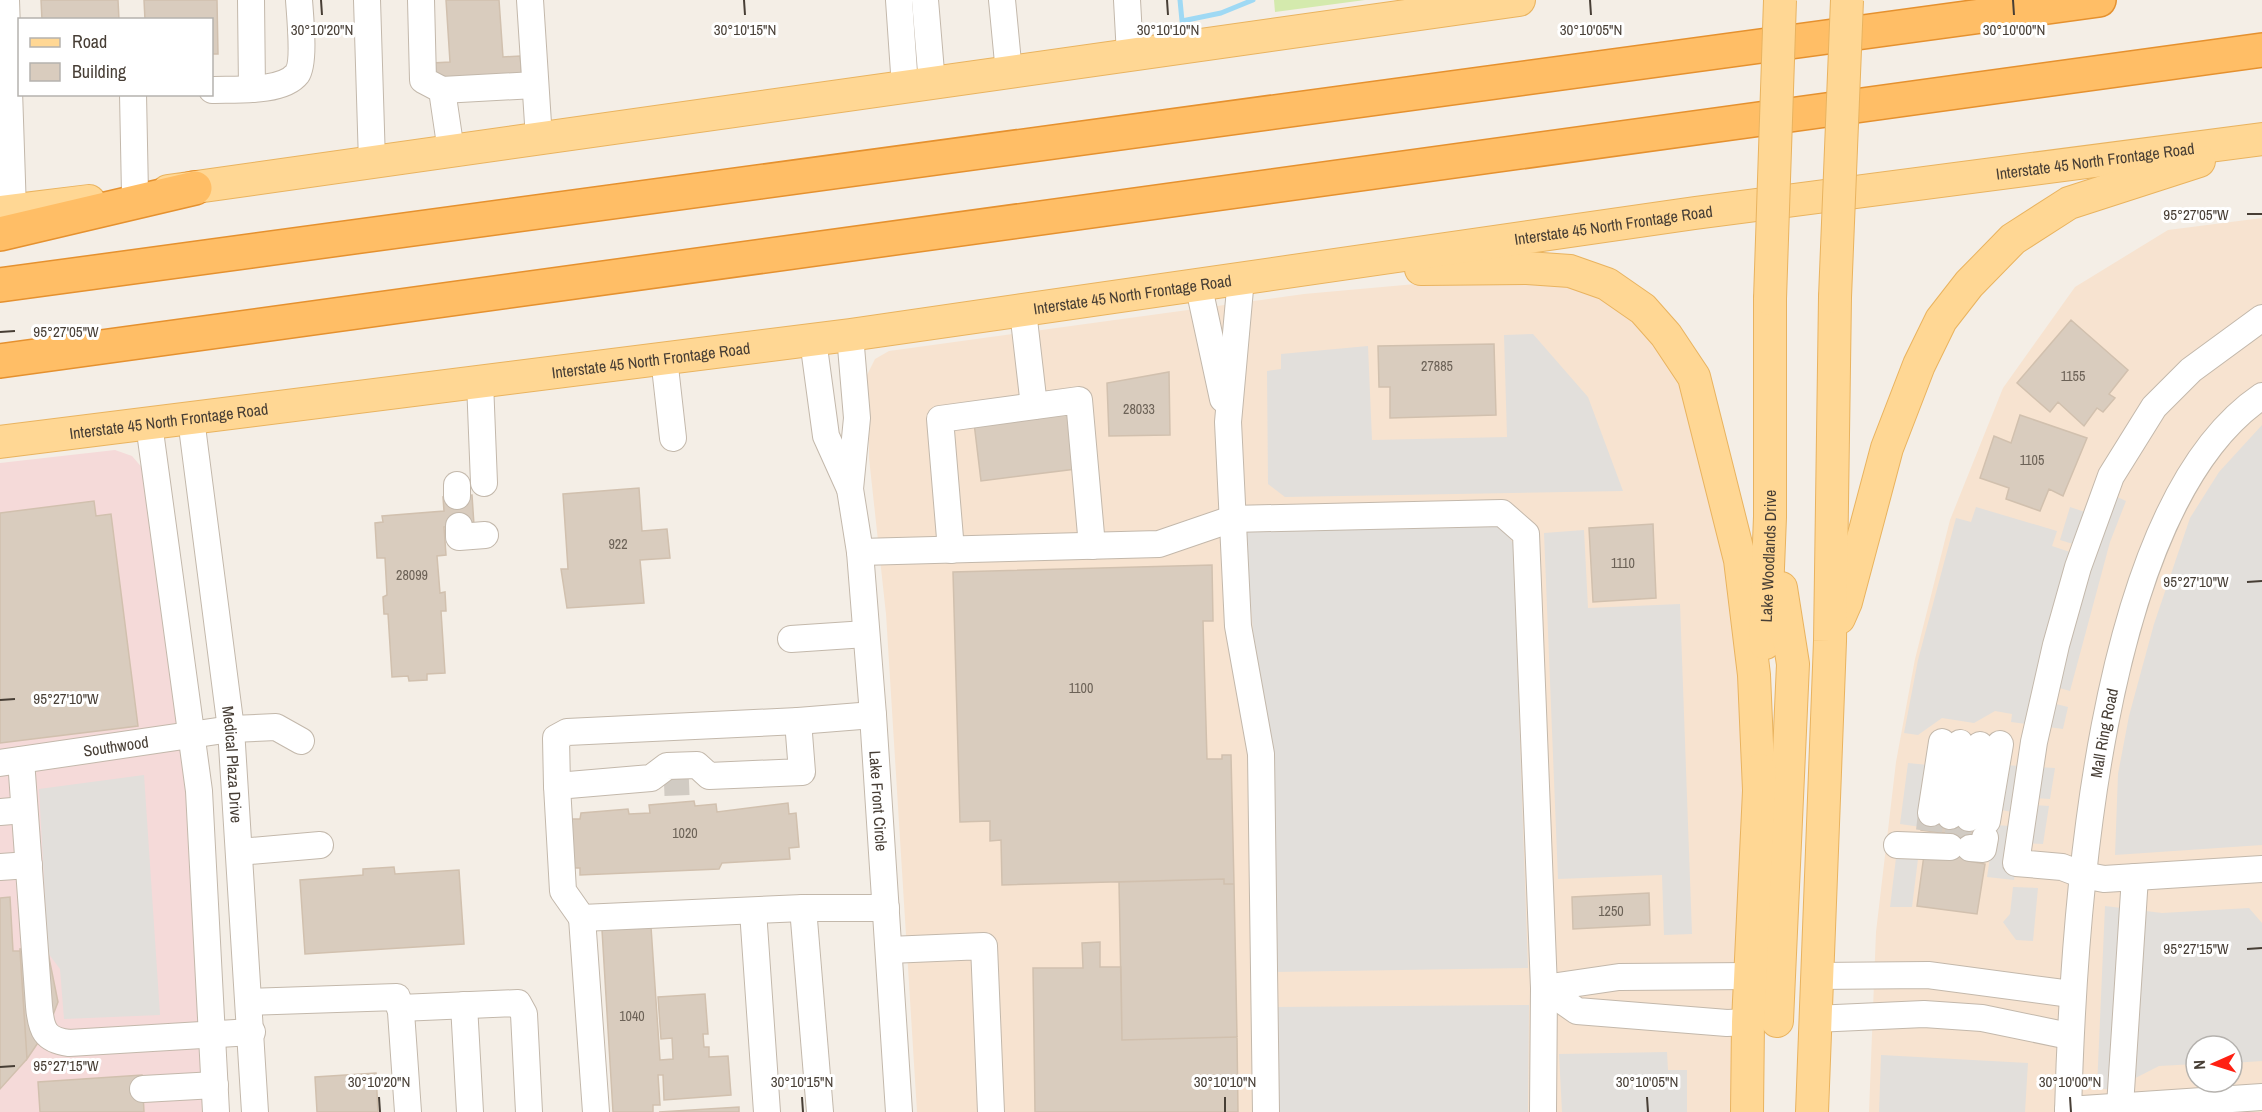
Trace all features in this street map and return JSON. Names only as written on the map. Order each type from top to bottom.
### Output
[{"type":"highway","points":[[0,285],[2099,0]]},
{"type":"highway","points":[[0,361],[2262,50]]},
{"type":"highway","points":[[4,219],[195,188]]},
{"type":"main road","points":[[1353,23],[1417,0]]},
{"type":"main road","points":[[4,219],[135,194],[195,188],[1519,0]]},
{"type":"main road","name":"Lake Woodlands Drive","points":[[1747,1112],[1762,1022],[1765,976],[1759,790],[1770,517],[1770,299],[1780,0]]},
{"type":"main road","points":[[1812,1112],[1830,641],[1835,297],[1847,0]]},
{"type":"main road","points":[[1830,641],[1846,602],[1887,448],[1918,365],[1941,320],[1969,284],[2013,238],[2069,202],[2262,140]]},
{"type":"main road","name":"Interstate 45 North Frontage Road","points":[[0,442],[191,420],[813,340],[1728,208],[2262,140]]},
{"type":"main road","points":[[1297,271],[1516,268],[1570,270],[1607,284],[1643,309],[1666,335],[1694,377],[1727,504],[1740,560],[1754,675],[1759,790]]},
{"type":"main road","points":[[1770,517],[1793,664],[1765,976],[1816,976]]},
{"type":"main road","points":[[1762,1022],[1814,1019]]},
{"type":"street","points":[[4,219],[14,93],[6,0]]},
{"type":"street","points":[[251,0],[252,89]]},
{"type":"street","points":[[213,90],[252,89],[282,84],[297,75],[301,64],[299,0]]},
{"type":"street","points":[[367,0],[372,162]]},
{"type":"street","points":[[421,0],[423,80],[442,90],[535,85]]},
{"type":"street","points":[[530,0],[539,139]]},
{"type":"street","points":[[899,0],[919,85]]},
{"type":"street","points":[[919,85],[925,0]]},
{"type":"street","points":[[1002,0],[1008,73]]},
{"type":"street","points":[[1127,0],[1130,56]]},
{"type":"street","points":[[442,90],[451,151]]},
{"type":"street","points":[[133,96],[135,194]]},
{"type":"street","points":[[1241,278],[1228,422],[1238,626],[1261,754],[1266,1112]]},
{"type":"street","points":[[1198,283],[1228,422]]},
{"type":"street","points":[[1023,311],[1034,406]]},
{"type":"street","points":[[2262,318],[2191,370],[2154,407],[2111,476],[2078,567],[2034,742],[2016,863],[2062,867],[2083,875],[2104,879],[2262,869]]},
{"type":"street","name":"Lake Front Circle","points":[[850,335],[857,418],[850,489],[860,552],[873,715],[899,1112]]},
{"type":"street","name":"Lake Front Circle","points":[[813,340],[826,436],[850,489]]},
{"type":"street","points":[[664,358],[673,438]]},
{"type":"street","points":[[480,382],[484,483]]},
{"type":"street","name":"Mall Ring Road","points":[[2068,1111],[2069,1036],[2083,875],[2102,740],[2139,588],[2178,493],[2193,470],[2232,422],[2262,396]]},
{"type":"street","points":[[951,550],[940,419],[1079,400],[1092,546]]},
{"type":"street","name":"Medical Plaza Drive","points":[[191,420],[231,729],[252,1032],[255,1112]]},
{"type":"street","points":[[149,424],[193,733],[216,1112]]},
{"type":"street","points":[[860,552],[1159,544],[1232,519],[1502,513],[1526,534],[1544,988],[1543,1112]]},
{"type":"street","points":[[459,526],[459,537],[485,535]]},
{"type":"street","points":[[791,639],[866,634]]},
{"type":"street","points":[[596,1112],[582,918],[563,891],[556,738],[567,732],[798,721],[873,715]]},
{"type":"street","points":[[557,786],[657,781],[667,766],[697,765],[699,779],[802,772],[798,721]]},
{"type":"street","name":"Southwood","points":[[10,761],[231,729],[276,727],[301,741]]},
{"type":"street","points":[[1955,832],[1970,743],[1955,832]]},
{"type":"street","points":[[10,761],[12,811],[29,865],[40,1018],[48,1037],[53,1041],[69,1043],[252,1032]]},
{"type":"street","points":[[1897,844],[1955,832]]},
{"type":"street","points":[[239,852],[320,845]]},
{"type":"street","points":[[0,867],[29,865]]},
{"type":"street","points":[[2120,1106],[2135,877]]},
{"type":"street","points":[[582,918],[803,908],[886,908]]},
{"type":"street","points":[[803,908],[820,1112]]},
{"type":"street","points":[[753,911],[767,1112]]},
{"type":"street","points":[[890,950],[984,946],[991,1112]]},
{"type":"street","points":[[1816,976],[1928,975],[2072,994]]},
{"type":"street","points":[[1544,988],[1619,976],[1765,976]]},
{"type":"street","points":[[1544,988],[1577,1011],[1727,1023],[1762,1022]]},
{"type":"street","points":[[250,1002],[397,997],[400,1008],[408,1112]]},
{"type":"street","points":[[400,1008],[518,1003],[524,1014],[529,1112]]},
{"type":"street","points":[[464,1005],[470,1112]]},
{"type":"street","points":[[1814,1019],[1935,1015],[1982,1018],[2069,1036]]},
{"type":"street","points":[[143,1089],[215,1085]]},
{"type":"street","points":[[2068,1111],[2262,1097]]},
{"type":"shaded area","points":[[2262,218],[2262,1112],[1869,1112],[1876,932],[1896,762],[1915,659],[1950,520],[2003,388],[2075,287],[2168,230]]},
{"type":"shaded area","points":[[1505,276],[1542,278],[1610,301],[1640,323],[1682,385],[1721,534],[1737,628],[1745,786],[1735,1112],[917,1112],[886,614],[869,458],[869,412],[865,379],[875,359],[889,351],[1304,294]]},
{"type":"shaded area","points":[[1533,334],[1588,397],[1623,491],[1285,497],[1268,484],[1267,371],[1281,369],[1281,354],[1368,346],[1372,440],[1507,437],[1504,335]]},
{"type":"shaded area","points":[[2262,425],[2262,845],[2115,855],[2118,774],[2129,716],[2154,624],[2190,518],[2219,472]]},
{"type":"shaded area","points":[[115,450],[132,456],[144,470],[187,778],[207,1112],[0,1112],[0,463]]},
{"type":"shaded area","points":[[2113,495],[2126,501],[2110,542],[2070,691],[2056,687],[2052,703],[2068,707],[2063,729],[2011,722],[2012,714],[1995,711],[1974,723],[1942,718],[1918,735],[1904,733],[1918,660],[1956,518],[1971,522],[1976,507],[2057,531],[2052,546],[2070,552],[2073,544],[2060,540],[2070,507],[2085,512]]},
{"type":"shaded area","points":[[1491,524],[1503,528],[1513,543],[1528,968],[1275,972],[1256,665],[1244,531]]},
{"type":"shaded area","points":[[1584,530],[1588,608],[1680,604],[1692,934],[1664,935],[1662,875],[1558,879],[1544,533]]},
{"type":"shaded area","points":[[1908,763],[1928,765],[1921,827],[1900,824]]},
{"type":"shaded area","points":[[2004,765],[2055,768],[2050,799],[2034,798],[2033,805],[2049,806],[2043,844],[2019,843],[2014,880],[1987,877],[1995,825],[2010,826],[2012,812],[1996,809]]},
{"type":"shaded area","points":[[144,775],[160,1015],[64,1019],[60,969],[48,953],[39,789]]},
{"type":"shaded area","points":[[1896,858],[1918,859],[1912,907],[1890,907]]},
{"type":"shaded area","points":[[2013,887],[2038,888],[2033,941],[2016,940],[2003,922],[2010,914]]},
{"type":"shaded area","points":[[2105,906],[2162,913],[2249,908],[2262,923],[2262,1061],[2244,1062],[2244,1034],[2184,1034],[2184,1065],[2159,1066],[2112,1090],[2097,1088]]},
{"type":"shaded area","points":[[1529,1005],[1528,1112],[1277,1112],[1276,1007]]},
{"type":"shaded area","points":[[1667,1052],[1668,1070],[1687,1070],[1687,1112],[1562,1112],[1559,1054]]},
{"type":"shaded area","points":[[1881,1055],[2028,1063],[2025,1112],[1879,1112]]},
{"type":"green space","points":[[1274,0],[1365,0],[1275,12]]},
{"type":"building","points":[[41,0],[118,0],[119,18],[42,18]]},
{"type":"building","points":[[144,0],[217,0],[218,54],[213,54],[213,18],[145,18]]},
{"type":"building","points":[[446,0],[499,0],[503,57],[520,56],[522,77],[433,83],[432,63],[450,62]]},
{"type":"building","points":[[2071,320],[2128,370],[2109,394],[2115,398],[2103,412],[2097,408],[2084,426],[2058,402],[2050,412],[2017,383]]},
{"type":"building","points":[[1494,344],[1496,415],[1390,418],[1390,387],[1379,387],[1378,346]]},
{"type":"building","points":[[1169,372],[1170,435],[1109,436],[1107,383]]},
{"type":"building","points":[[1069,412],[1076,469],[981,481],[974,423]]},
{"type":"building","points":[[2020,415],[2087,438],[2063,496],[2049,489],[2040,511],[2006,499],[2009,488],[1980,478],[1994,436],[2011,443]]},
{"type":"building","points":[[639,488],[642,531],[667,529],[670,558],[640,560],[644,603],[567,608],[561,569],[568,569],[563,494]]},
{"type":"building","points":[[472,495],[474,525],[444,527],[446,555],[437,556],[440,593],[445,592],[446,611],[441,611],[445,673],[427,674],[427,680],[409,681],[408,676],[392,677],[388,614],[384,614],[383,597],[387,595],[385,558],[377,558],[375,523],[383,522],[382,516],[444,511],[443,497]]},
{"type":"building","points":[[94,501],[96,516],[111,514],[138,726],[0,743],[0,513]]},
{"type":"building","points":[[1653,524],[1656,598],[1593,602],[1589,528]]},
{"type":"building","points":[[1212,565],[1213,621],[1203,621],[1207,759],[1222,759],[1222,755],[1231,755],[1234,884],[1224,884],[1224,879],[1002,885],[1001,840],[990,841],[990,821],[960,822],[953,572]]},
{"type":"building","points":[[694,801],[695,806],[716,804],[717,812],[788,803],[789,814],[796,813],[799,847],[789,848],[790,859],[722,863],[719,869],[580,875],[580,868],[573,868],[571,819],[580,819],[581,813],[628,809],[629,814],[650,813],[649,805]]},
{"type":"building","points":[[1923,812],[1993,822],[1991,838],[1972,836],[1968,861],[1985,864],[1977,914],[1917,906],[1924,855],[1948,859],[1951,834],[1921,830]]},
{"type":"building","points":[[394,867],[395,874],[459,870],[464,944],[305,954],[300,880],[363,875],[363,869]]},
{"type":"building","points":[[1224,879],[1224,884],[1234,884],[1237,1037],[1122,1040],[1119,882]]},
{"type":"building","points":[[1649,893],[1650,925],[1573,929],[1572,897]]},
{"type":"building","points":[[10,897],[13,951],[20,951],[27,1059],[0,1089],[0,898]]},
{"type":"building","points":[[651,927],[660,1060],[673,1059],[672,1038],[661,1039],[658,997],[705,994],[708,1034],[703,1034],[704,1047],[709,1047],[709,1057],[728,1056],[731,1095],[664,1100],[663,1075],[658,1075],[660,1105],[653,1105],[653,1112],[613,1112],[602,930]]},
{"type":"building","points":[[1100,942],[1100,967],[1121,967],[1122,1040],[1237,1037],[1238,1112],[1035,1112],[1033,968],[1083,968],[1082,943]]},
{"type":"building","points":[[47,948],[58,1002],[48,1028],[27,1059],[20,949]]},
{"type":"building","points":[[376,1073],[378,1112],[317,1112],[315,1077]]},
{"type":"building","points":[[142,1075],[144,1112],[40,1112],[38,1082]]},
{"type":"building","points":[[739,1107],[739,1112],[659,1112]]},
{"type":"waterway","points":[[1180,0],[1182,21],[1221,13],[1253,0]]},
{"type":"tunnel","points":[[664,783],[689,782]]},
{"type":"tunnel","points":[[1929,831],[1931,813]]},
{"type":"tunnel","points":[[1956,848],[1960,817]]}]
